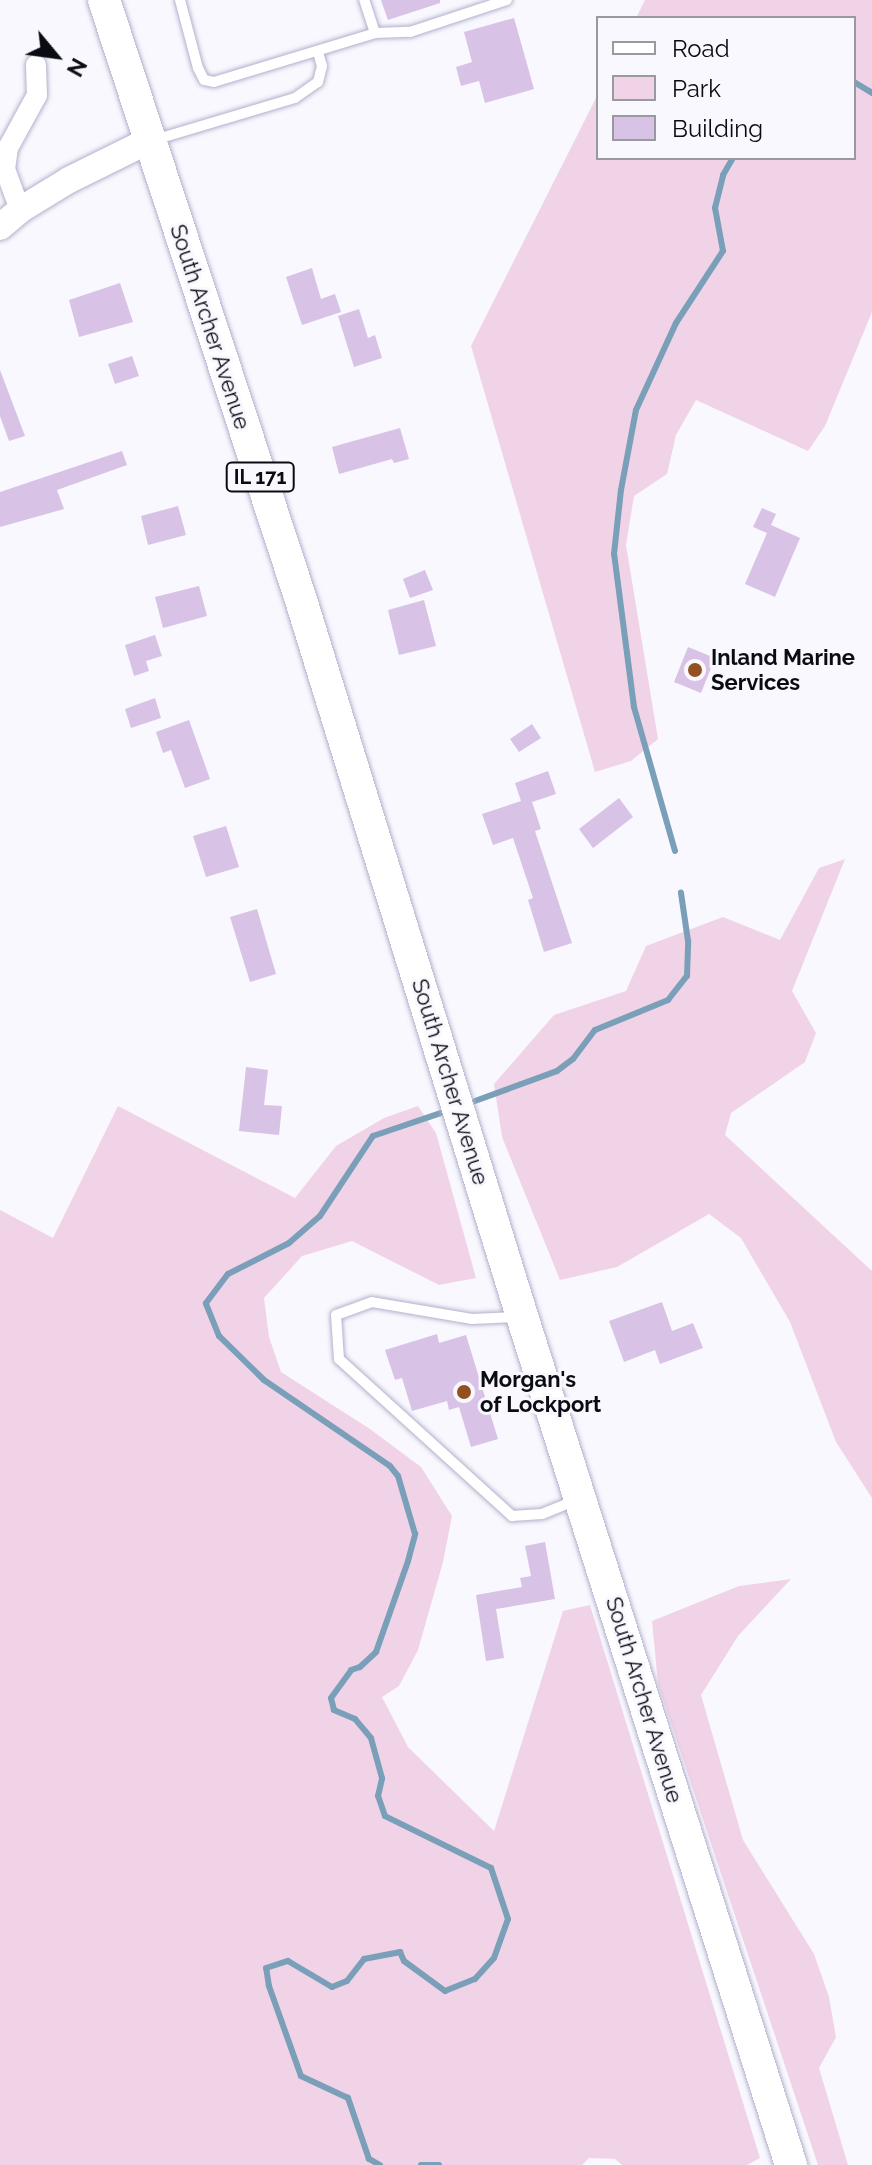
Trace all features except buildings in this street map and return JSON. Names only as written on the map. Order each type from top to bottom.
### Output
[{"type":"main road","name":"South Archer Avenue","points":[[104,0],[301,600],[522,1316],[791,2165]]},
{"type":"street","points":[[36,65],[37,95],[8,148],[5,169],[10,219],[69,180],[148,141]]},
{"type":"lane","points":[[180,0],[189,41],[204,80],[214,82],[375,33],[410,32],[486,3],[507,0]]},
{"type":"lane","points":[[364,0],[375,33]]},
{"type":"lane","points":[[148,141],[295,98],[318,82],[322,66],[318,52]]},
{"type":"lane","points":[[522,1316],[472,1319],[372,1302],[336,1315],[339,1359],[512,1516],[542,1514],[581,1498]]},
{"type":"green space","points":[[645,0],[872,0],[872,312],[825,426],[808,451],[696,400],[676,435],[667,474],[634,496],[626,545],[658,739],[631,761],[595,772],[471,346],[596,98],[596,160],[856,160],[856,16],[637,16]]},
{"type":"green space","points":[[845,859],[792,991],[816,1033],[805,1062],[731,1113],[725,1135],[872,1271],[872,1498],[836,1442],[790,1322],[741,1238],[709,1214],[617,1267],[560,1280],[502,1137],[494,1084],[554,1015],[626,991],[646,946],[723,917],[780,940],[819,868]]},
{"type":"green space","points":[[118,1106],[295,1198],[336,1146],[384,1118],[418,1106],[436,1133],[476,1278],[439,1285],[352,1241],[302,1256],[264,1298],[269,1337],[281,1372],[370,1429],[421,1467],[452,1516],[443,1562],[418,1650],[399,1686],[382,1697],[408,1747],[494,1831],[563,1611],[590,1605],[760,2158],[747,2165],[622,2165],[615,2159],[589,2158],[582,2165],[0,2165],[0,1210],[53,1238]]},
{"type":"green space","points":[[791,1579],[738,1636],[701,1695],[743,1840],[814,1954],[829,1997],[836,2037],[819,2068],[848,2165],[818,2165],[658,1684],[652,1621],[739,1586]]},
{"type":"waterway","points":[[856,83],[872,93]]},
{"type":"waterway","points":[[675,851],[634,707],[614,554],[621,490],[636,410],[676,323],[723,251],[715,208],[723,175],[732,160]]},
{"type":"waterway","points":[[475,1101],[557,1071],[573,1059],[595,1030],[668,1000],[687,976],[688,941],[681,893]]},
{"type":"waterway","points":[[380,2165],[369,2159],[348,2098],[301,2076],[269,1986],[266,1968],[288,1961],[332,1987],[347,1981],[364,1959],[400,1952],[404,1961],[445,1991],[475,1979],[494,1958],[508,1919],[491,1868],[385,1816],[378,1796],[382,1778],[371,1738],[355,1719],[334,1710],[331,1698],[351,1670],[360,1667],[376,1652],[408,1561],[415,1534],[398,1476],[390,1466],[264,1380],[219,1336],[206,1303],[228,1274],[289,1243],[320,1216],[373,1136],[441,1113]]},
{"type":"waterway","points":[[421,2165],[439,2165]]},
{"type":"place","name":"Inland Marine Services","points":[[695,670]]},
{"type":"place","name":"Morgan's of Lockport","points":[[464,1392]]}]
